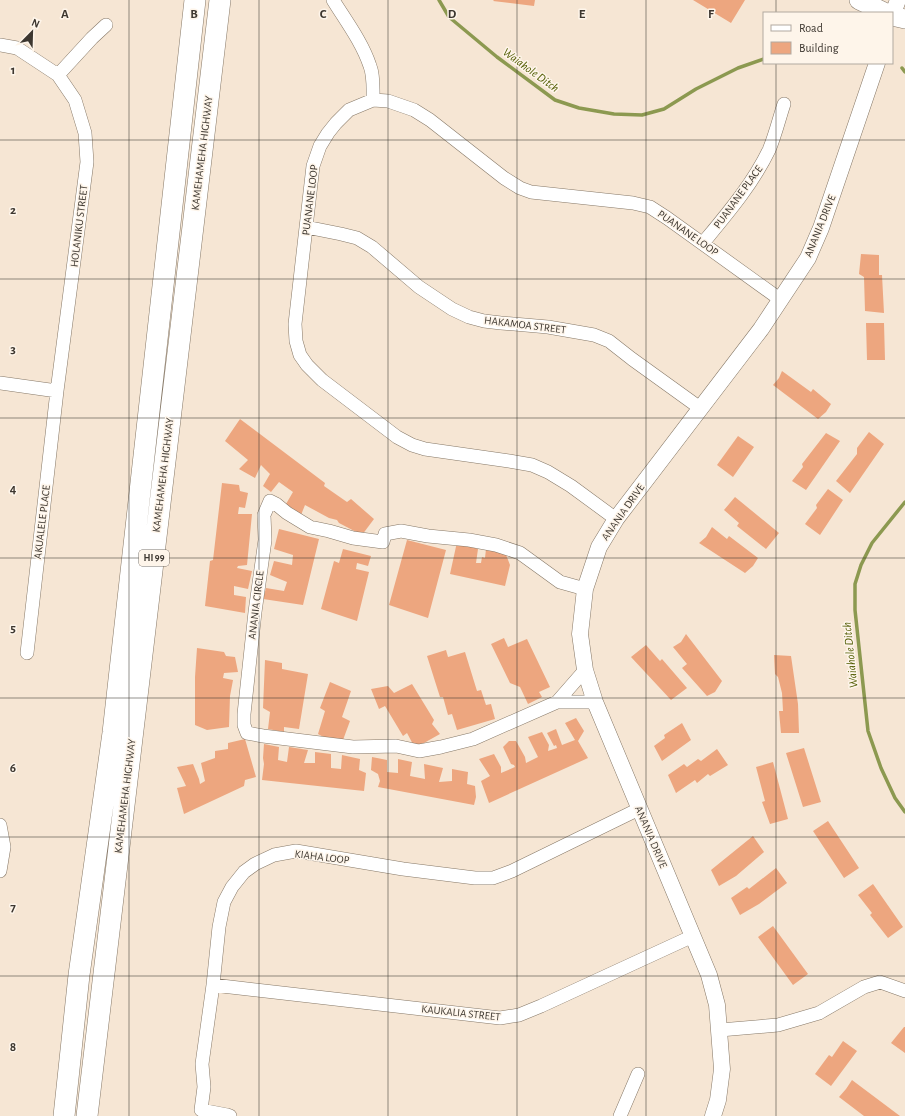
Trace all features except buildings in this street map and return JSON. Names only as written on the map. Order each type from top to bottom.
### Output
[{"type":"main road","name":"KAMEHAMEHA HIGHWAY","points":[[64,1116],[79,975],[113,732],[195,0]]},
{"type":"main road","name":"KAMEHAMEHA HIGHWAY","points":[[87,1116],[220,0]]},
{"type":"main road","points":[[859,0],[884,12]]},
{"type":"main road","points":[[893,16],[905,20]]},
{"type":"main road","points":[[97,1116],[104,1062],[110,928]]},
{"type":"main road","points":[[53,1116],[79,975]]},
{"type":"street","points":[[333,0],[362,47],[371,67],[373,100]]},
{"type":"street","points":[[893,13],[898,0]]},
{"type":"street","points":[[58,75],[106,25]]},
{"type":"street","name":"HOLANIKU STREET","points":[[0,45],[17,48],[58,75],[75,100],[85,133],[87,162],[57,391]]},
{"type":"street","name":"ANANIA DRIVE","points":[[713,1116],[718,1100],[722,1069],[717,1005],[709,975],[595,702],[584,670],[580,634],[585,589],[599,547],[616,519],[761,329],[808,258],[821,228],[877,64]]},
{"type":"street","name":"PUANANE LOOP","points":[[616,519],[571,486],[548,472],[532,465],[426,449],[412,445],[397,437],[322,380],[307,365],[300,355],[296,341],[295,324],[313,166],[320,146],[328,133],[349,110],[373,100],[388,101],[414,110],[430,120],[504,178],[520,188],[532,192],[633,203],[650,207],[668,218],[781,300]]},
{"type":"street","name":"PUANANE PLACE","points":[[703,244],[723,220],[757,173],[770,148],[784,104]]},
{"type":"street","name":"HAKAMOA STREET","points":[[306,227],[357,238],[372,247],[419,287],[452,309],[469,317],[490,322],[567,330],[594,335],[609,341],[700,408]]},
{"type":"street","points":[[0,383],[57,391]]},
{"type":"street","name":"AKUALELE PLACE","points":[[27,653],[57,391]]},
{"type":"street","name":"ANANIA CIRCLE","points":[[585,589],[560,582],[520,553],[496,545],[401,531],[385,534],[383,542],[353,538],[310,527],[270,501],[264,515],[265,540],[255,612],[244,725],[247,732],[263,736],[353,747],[396,746],[419,751],[442,748],[473,739],[557,702],[595,702]]},
{"type":"street","name":"ANANIA CIRCLE","points":[[557,702],[584,670]]},
{"type":"street","name":"KIAHA LOOP","points":[[230,1116],[201,1110],[204,1087],[202,1064],[219,927],[224,902],[232,887],[244,872],[255,864],[274,855],[296,851],[403,869],[475,878],[493,878],[512,871],[639,809]]},
{"type":"street","points":[[0,825],[4,848],[0,872]]},
{"type":"street","name":"KAUKALIA STREET","points":[[213,985],[500,1018],[519,1015],[541,1006],[693,936]]},
{"type":"street","points":[[720,1030],[778,1024],[819,1013],[864,987],[880,982],[905,991]]},
{"type":"street","points":[[620,1116],[638,1074]]},
{"type":"waterway","name":"Waiahole Ditch","points":[[439,0],[449,17],[497,57],[555,100],[579,108],[614,114],[642,115],[664,109],[696,89],[738,68],[763,59]]},
{"type":"waterway","name":"Waiahole Ditch","points":[[902,68],[905,72]]},
{"type":"waterway","name":"Waiahole Ditch","points":[[905,502],[872,543],[861,565],[855,584],[855,610],[868,731],[881,768],[895,798],[905,812]]}]
